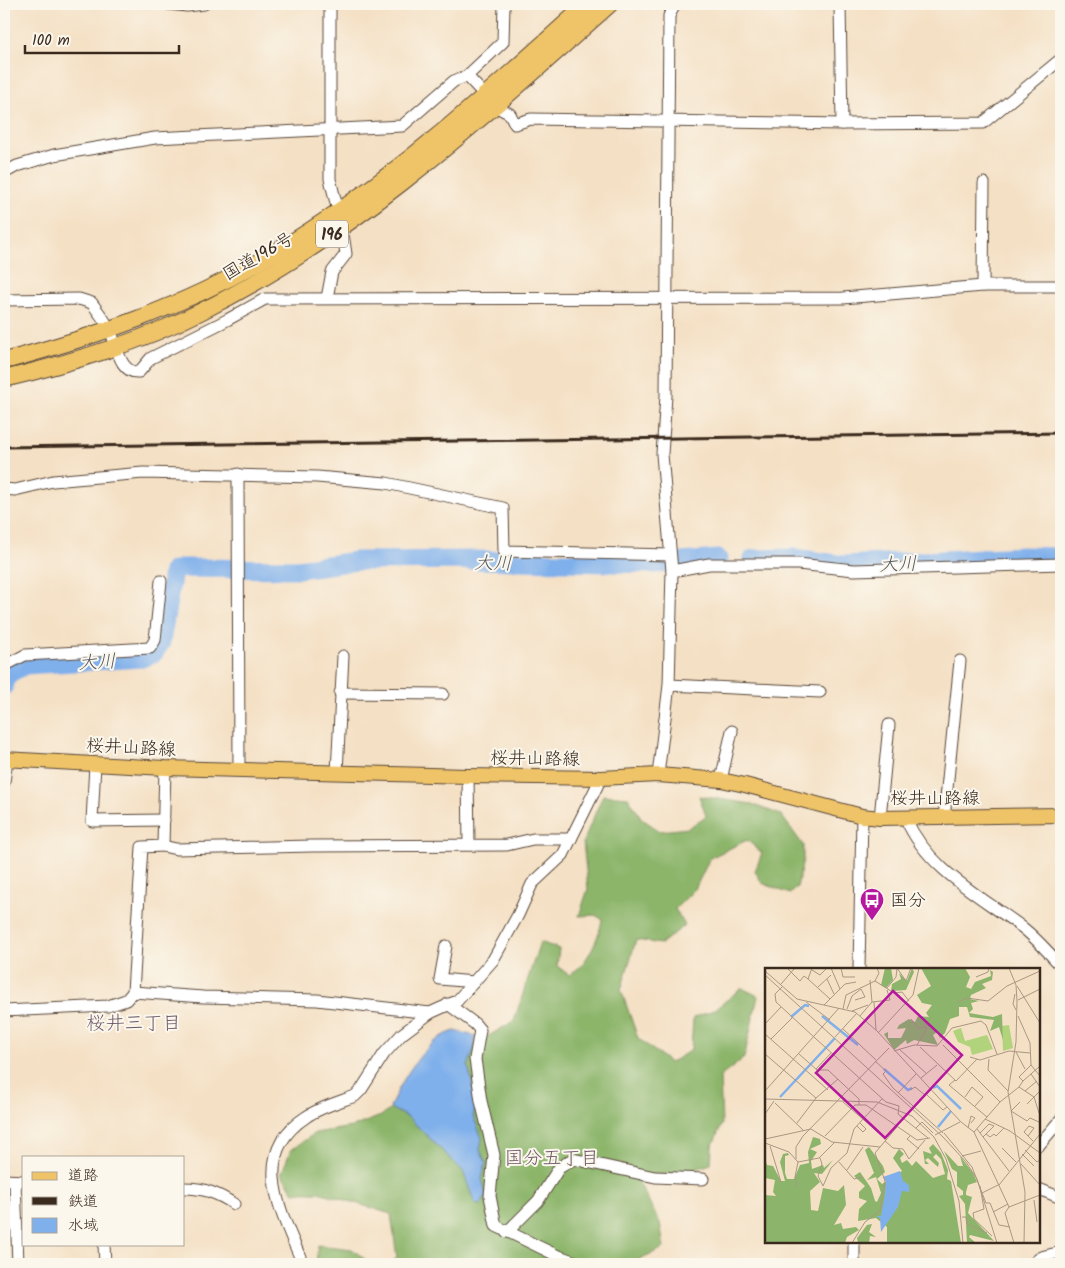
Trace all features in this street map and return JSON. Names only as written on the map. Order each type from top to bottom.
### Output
[{"type":"highway","name":"国道196号","points":[[491,101],[588,4]]},
{"type":"highway","name":"国道196号","points":[[4,379],[116,346],[200,313],[288,263],[340,220],[385,178],[491,101],[610,4]]},
{"type":"highway","name":"国道196号","points":[[4,361],[75,342],[110,330],[195,295],[340,220]]},
{"type":"main road","name":"桜井山路線","points":[[5,759],[165,768],[468,776],[601,778],[658,776],[721,780],[862,816],[880,818],[1061,815]]},
{"type":"street","points":[[168,4],[187,6],[204,4]]},
{"type":"street","points":[[328,298],[332,272],[346,254],[330,179],[330,4]]},
{"type":"street","points":[[4,173],[17,166],[54,156],[155,138],[402,126],[454,81],[467,76],[503,42],[504,4]]},
{"type":"street","points":[[658,776],[668,685],[672,571],[662,454],[666,396],[669,16],[675,4]]},
{"type":"street","points":[[840,4],[842,124]]},
{"type":"street","points":[[467,76],[491,101],[510,114],[515,124],[531,119],[842,124],[983,123],[1061,58]]},
{"type":"street","points":[[983,286],[984,183]]},
{"type":"street","points":[[4,300],[79,299],[92,303],[110,330],[127,369],[133,373],[140,372],[151,358],[265,299],[843,298],[983,286],[1061,286]]},
{"type":"street","points":[[4,489],[14,490],[53,482],[143,473],[317,476],[386,483],[503,508],[504,552],[670,555]]},
{"type":"street","points":[[238,474],[239,770]]},
{"type":"street","points":[[672,571],[709,564],[798,564],[854,570],[1061,564]]},
{"type":"street","points":[[4,666],[25,655],[150,648],[155,640],[161,580]]},
{"type":"street","points":[[337,772],[343,656]]},
{"type":"street","points":[[944,818],[960,661]]},
{"type":"street","points":[[668,685],[820,692]]},
{"type":"street","points":[[340,693],[443,694]]},
{"type":"street","points":[[880,818],[889,725]]},
{"type":"street","points":[[721,780],[732,731]]},
{"type":"street","points":[[4,782],[5,759]]},
{"type":"street","points":[[95,764],[92,821],[164,820]]},
{"type":"street","points":[[163,846],[165,768]]},
{"type":"street","points":[[468,776],[469,844]]},
{"type":"street","points":[[300,1264],[300,1257],[282,1215],[272,1177],[276,1153],[287,1134],[305,1117],[355,1096],[390,1047],[402,1034],[430,1013],[457,1001],[474,982],[493,960],[506,939],[532,884],[563,855],[601,778]]},
{"type":"street","points":[[859,968],[862,816]]},
{"type":"street","points":[[906,819],[914,837],[934,860],[967,888],[1025,930],[1061,966]]},
{"type":"street","points":[[4,1011],[108,1006],[126,1000],[133,992],[142,847],[163,846],[176,849],[507,845],[533,840],[571,839]]},
{"type":"street","points":[[446,946],[440,978],[474,982]]},
{"type":"street","points":[[133,992],[203,997],[317,1000],[430,1013]]},
{"type":"street","points":[[448,1004],[475,1024],[480,1030],[475,1059],[481,1101],[494,1155],[490,1196],[496,1226],[556,1255],[581,1264]]},
{"type":"street","points":[[1040,1144],[1061,1119]]},
{"type":"street","points":[[507,1232],[538,1201],[559,1168],[572,1159],[655,1177],[702,1179]]},
{"type":"street","points":[[14,1180],[18,1264]]},
{"type":"street","points":[[185,1188],[200,1188],[216,1193],[234,1204]]},
{"type":"street","points":[[1040,1189],[1061,1198]]},
{"type":"street","points":[[854,1243],[854,1264]]},
{"type":"street","points":[[104,1246],[105,1264]]},
{"type":"street","points":[[1033,1264],[1041,1257],[1061,1252]]},
{"type":"green space","points":[[603,795],[628,797],[642,819],[660,831],[688,828],[706,816],[699,796],[752,804],[781,815],[803,845],[803,860],[797,887],[790,894],[762,883],[755,871],[762,853],[747,840],[710,858],[695,889],[675,909],[685,925],[661,944],[636,940],[621,990],[638,1038],[670,1063],[691,1050],[693,1018],[714,1010],[742,988],[758,996],[744,1058],[720,1077],[722,1124],[712,1147],[711,1164],[686,1172],[636,1177],[660,1223],[664,1248],[628,1264],[389,1264],[397,1258],[391,1214],[319,1192],[294,1192],[281,1174],[291,1150],[315,1133],[352,1127],[381,1116],[485,1038],[514,1021],[540,942],[559,949],[557,966],[569,975],[581,965],[595,943],[602,919],[595,915],[579,916],[588,889],[583,842]]},
{"type":"green space","points":[[318,1245],[352,1249],[371,1264],[316,1264]]},
{"type":"water","points":[[455,1031],[475,1036],[475,1046],[468,1066],[477,1104],[473,1116],[482,1138],[480,1150],[486,1163],[482,1178],[486,1197],[480,1205],[475,1204],[463,1171],[409,1118],[390,1108],[400,1086],[415,1062],[434,1042],[444,1035]]},
{"type":"waterway","name":"大川","points":[[753,559],[795,558],[843,565],[1022,556],[1061,557]]},
{"type":"waterway","name":"大川","points":[[4,686],[8,674],[25,665],[142,658],[154,653],[161,642],[173,571],[183,568],[298,569],[356,561],[475,560],[655,564],[718,559]]},
{"type":"railway","points":[[4,447],[1061,433]]},
{"type":"place","name":"国分","points":[[872,921]]},
{"type":"district","name":"桜井三丁目","points":[[134,1022]]},
{"type":"district","name":"国分五丁目","points":[[552,1157]]}]
